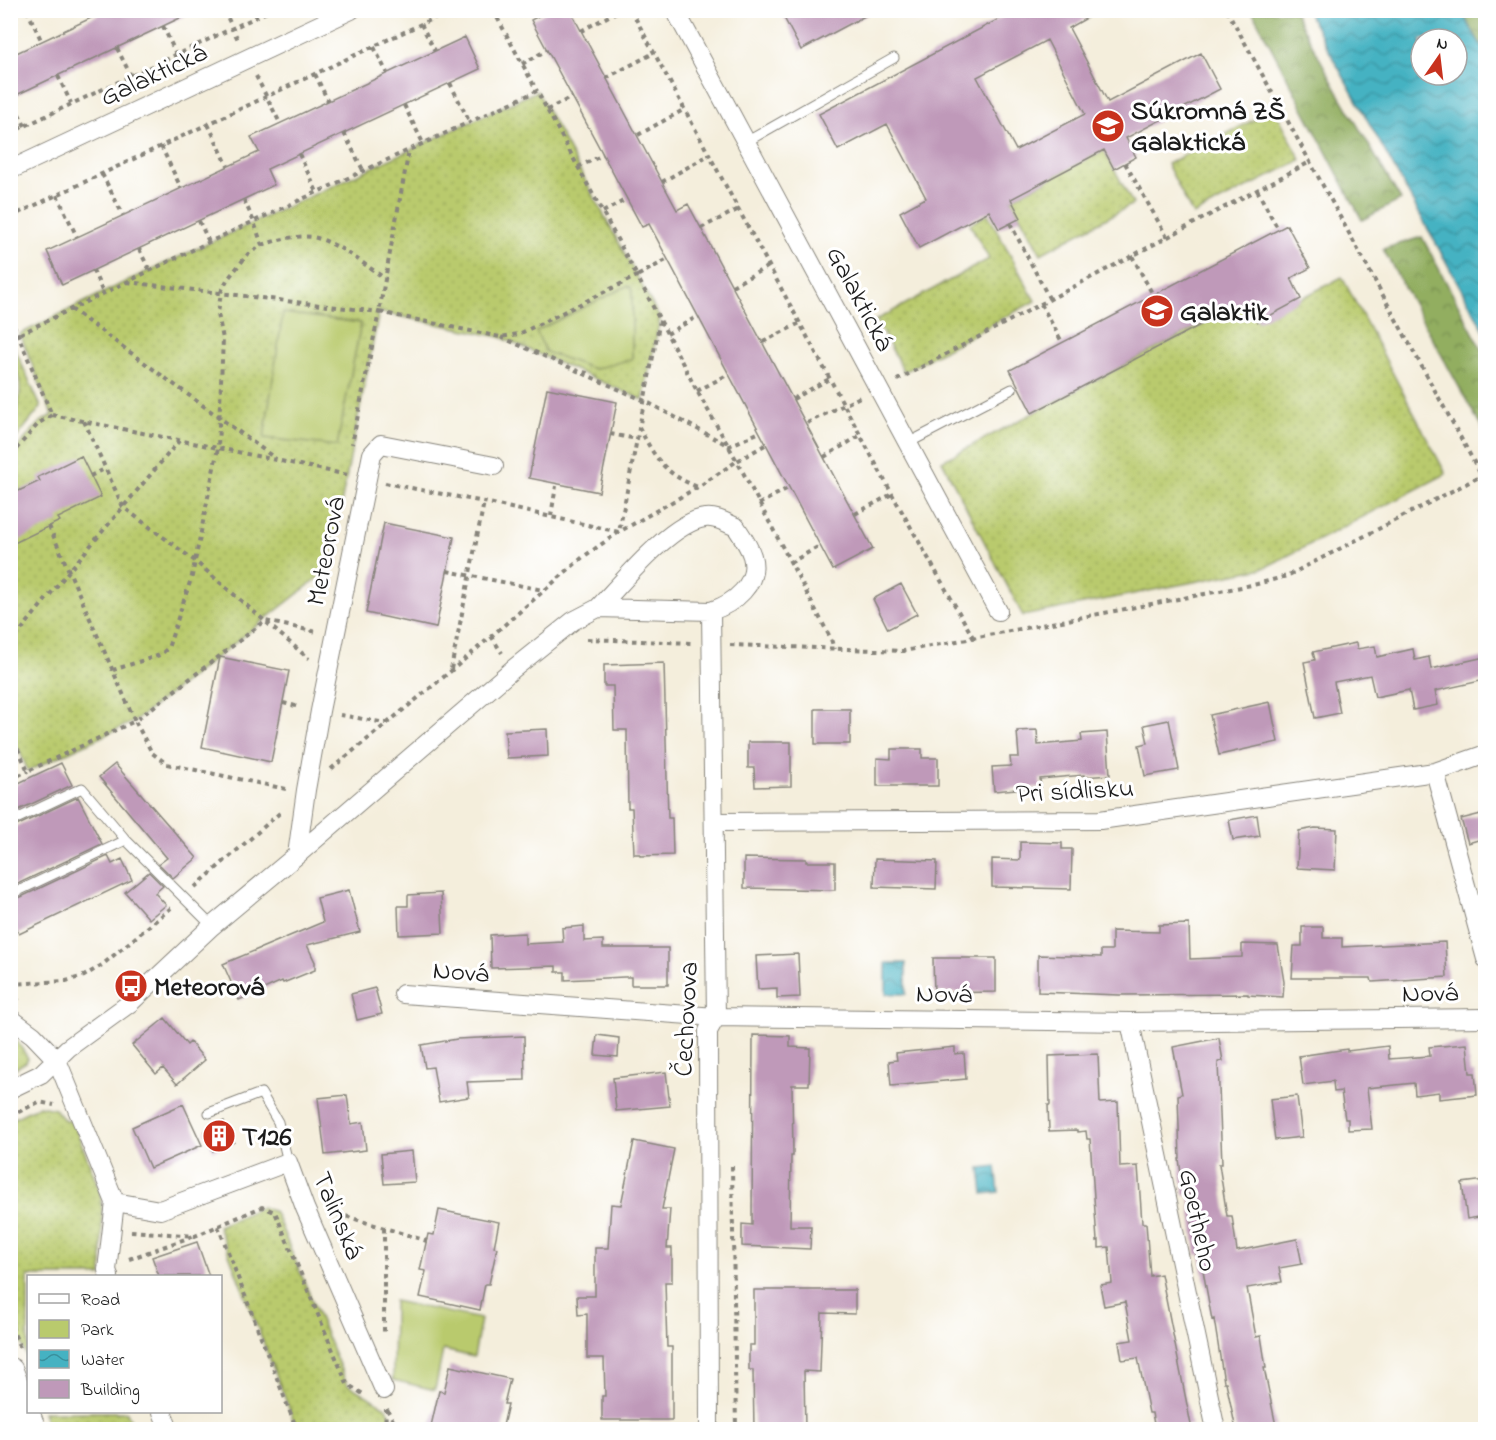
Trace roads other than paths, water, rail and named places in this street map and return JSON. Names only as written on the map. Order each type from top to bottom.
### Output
[{"type":"main road","points":[[18,1366],[27,1404]]},
{"type":"main road","points":[[29,1413],[33,1430]]},
{"type":"street","name":"Galaktická","points":[[10,170],[351,10]]},
{"type":"street","name":"Galaktická","points":[[675,10],[998,611]]},
{"type":"street","name":"Meteorová","points":[[297,855],[306,790],[372,454],[381,444],[494,466]]},
{"type":"street","points":[[10,1089],[41,1074],[68,1048],[130,1003],[213,926],[513,669],[573,621],[598,608],[650,553],[674,532],[690,522],[706,517],[736,527],[753,559],[751,580],[743,592],[727,606],[711,611],[598,608]]},
{"type":"street","name":"Čechovova","points":[[709,1430],[708,1031],[716,1017],[711,611]]},
{"type":"street","name":"Pri sídlisku","points":[[715,822],[1100,820],[1435,772],[1485,754]]},
{"type":"street","points":[[1435,772],[1485,959]]},
{"type":"street","name":"Nová","points":[[403,994],[716,1017],[1130,1022],[1485,1018]]},
{"type":"street","points":[[10,1018],[33,1035],[57,1060],[124,1203],[107,1270],[109,1275]]},
{"type":"street","name":"Goetheho","points":[[1130,1022],[1216,1430]]},
{"type":"street","name":"Talinská","points":[[124,1203],[160,1210],[288,1162],[305,1208],[386,1399]]},
{"type":"street","points":[[162,1413],[169,1430]]},
{"type":"lane","points":[[746,142],[894,58]]},
{"type":"lane","points":[[908,443],[1012,389]]},
{"type":"lane","points":[[10,822],[82,788],[126,840],[213,926]]},
{"type":"lane","points":[[18,891],[126,840]]},
{"type":"lane","points":[[209,1113],[261,1093],[278,1122],[288,1162]]},
{"type":"water","points":[[1307,11],[1461,11],[1485,52],[1485,332]]},
{"type":"water","points":[[886,963],[906,963],[906,994],[886,994]]},
{"type":"water","points":[[996,1166],[999,1192],[983,1194],[980,1168]]},
{"type":"place","name":"Súkromná ZŠ Galaktická","points":[[1108,126]]},
{"type":"place","name":"Galaktik","points":[[1157,311]]},
{"type":"place","name":"Meteorová","points":[[131,986]]},
{"type":"place","name":"T126","points":[[219,1136]]}]
